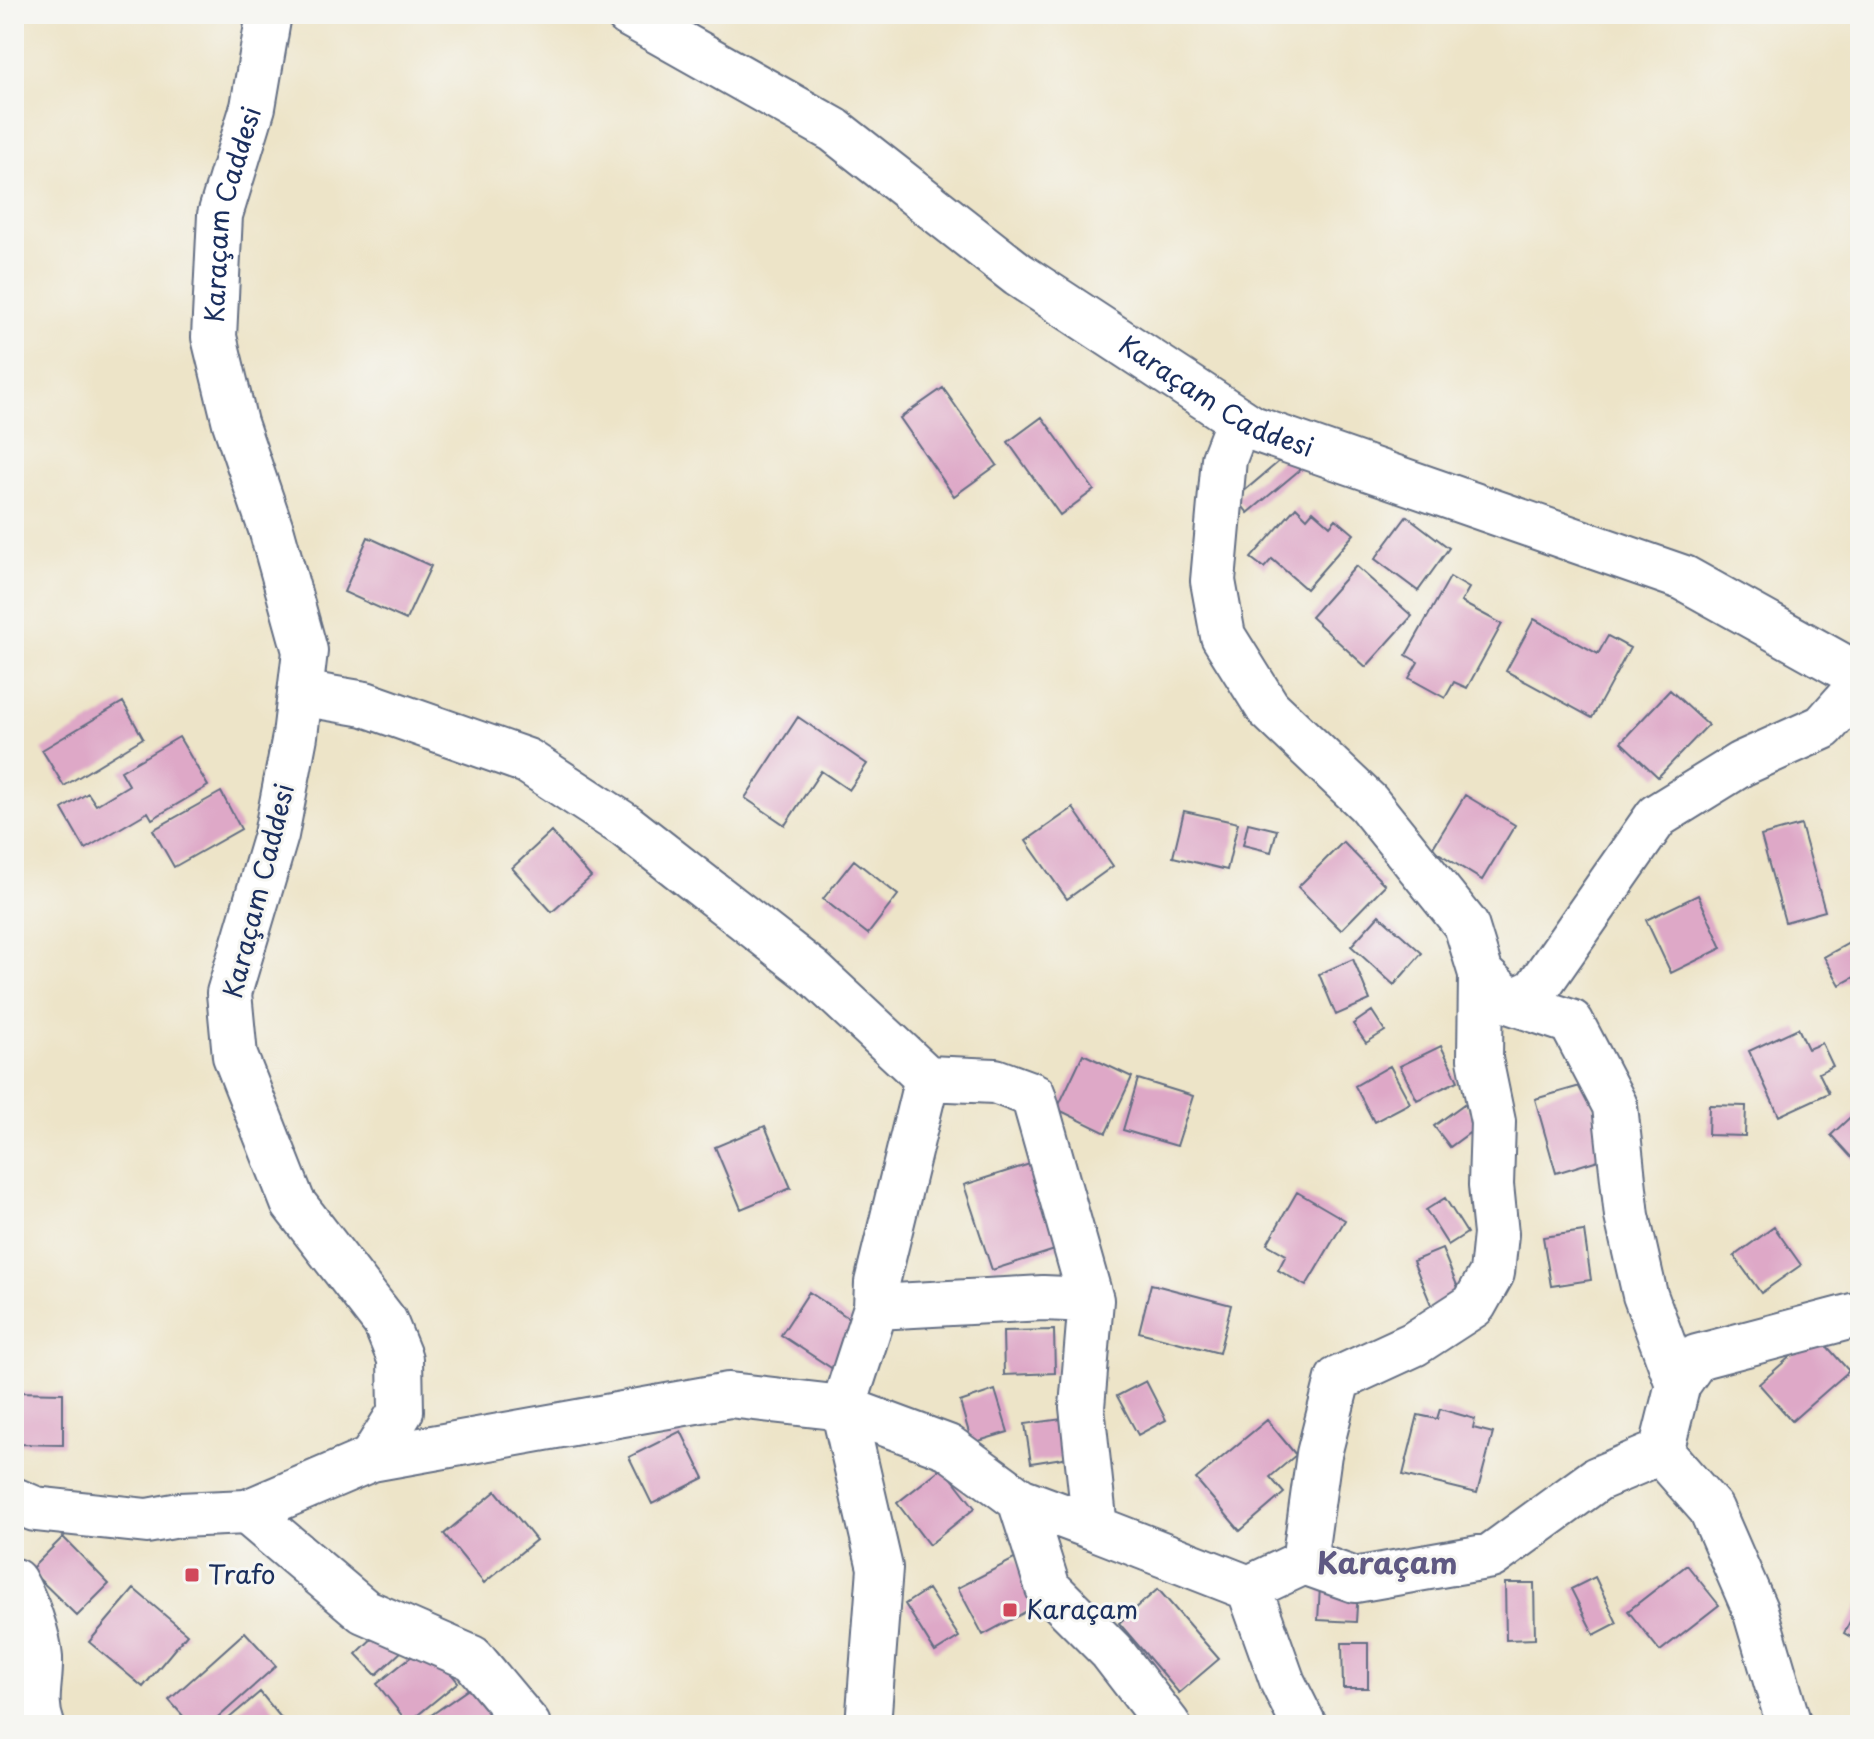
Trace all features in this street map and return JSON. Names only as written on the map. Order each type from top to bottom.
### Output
[{"type":"street","name":"Karaçam Caddesi","points":[[269,14],[253,107],[220,215],[214,337],[235,423],[272,532],[305,651],[276,835],[229,993],[235,1056],[293,1203],[385,1322],[400,1359],[401,1411],[371,1459]]},
{"type":"street","name":"Karaçam Caddesi","points":[[628,14],[834,130],[1019,275],[1252,428],[1684,578],[1860,676]]},
{"type":"street","points":[[1239,420],[1224,459],[1213,581],[1223,636],[1268,708],[1368,803],[1466,925],[1496,988],[1480,1059],[1493,1122],[1491,1185],[1496,1234],[1492,1273],[1474,1305],[1414,1344],[1338,1379],[1319,1454],[1304,1562]]},
{"type":"street","points":[[1496,988],[1535,991],[1657,816],[1741,764],[1823,727],[1860,685]]},
{"type":"street","points":[[300,693],[365,704],[527,761],[626,826],[812,971],[927,1078],[995,1081],[1033,1095],[1091,1300],[1082,1407],[1095,1528]]},
{"type":"street","points":[[1496,988],[1571,1022],[1615,1106],[1627,1216],[1645,1295],[1678,1384]]},
{"type":"street","points":[[868,1725],[880,1568],[843,1408],[876,1307],[877,1283],[927,1078]]},
{"type":"street","points":[[876,1307],[1043,1298],[1091,1300]]},
{"type":"street","points":[[1661,1452],[1678,1384],[1697,1357],[1860,1314]]},
{"type":"street","points":[[14,1500],[35,1509],[147,1521],[179,1515],[247,1512],[371,1459],[729,1395],[843,1408],[948,1447],[1020,1500],[1249,1588],[1304,1562],[1355,1580],[1491,1556],[1597,1479],[1661,1452]]},
{"type":"street","points":[[1661,1452],[1711,1509],[1755,1610],[1789,1725]]},
{"type":"street","points":[[1020,1500],[1048,1588],[1111,1651],[1168,1725]]},
{"type":"street","points":[[247,1512],[364,1611],[472,1658],[528,1725]]},
{"type":"street","points":[[14,1581],[23,1597],[40,1657],[35,1705],[42,1725]]},
{"type":"street","points":[[1249,1588],[1283,1683],[1304,1725]]},
{"type":"building","points":[[943,388],[997,465],[954,496],[900,418]]},
{"type":"building","points":[[1042,417],[1094,490],[1060,515],[1008,442]]},
{"type":"building","points":[[1295,448],[1308,463],[1248,513],[1236,498]]},
{"type":"building","points":[[1296,507],[1307,518],[1313,511],[1330,526],[1336,519],[1354,534],[1306,589],[1272,559],[1264,568],[1251,558]]},
{"type":"building","points":[[1407,516],[1449,548],[1418,591],[1375,559]]},
{"type":"building","points":[[368,537],[431,566],[406,620],[344,592]]},
{"type":"building","points":[[1356,566],[1412,616],[1366,667],[1311,617]]},
{"type":"building","points":[[1450,577],[1469,588],[1461,602],[1502,624],[1467,688],[1454,682],[1445,698],[1409,678],[1418,662],[1406,655]]},
{"type":"building","points":[[1534,619],[1598,654],[1608,636],[1630,648],[1592,718],[1506,671]]},
{"type":"building","points":[[1670,690],[1708,725],[1658,777],[1621,742]]},
{"type":"building","points":[[123,702],[143,738],[64,786],[42,750]]},
{"type":"building","points":[[798,717],[867,764],[849,790],[821,771],[785,825],[745,798]]},
{"type":"building","points":[[179,737],[208,786],[152,819],[148,812],[85,849],[62,809],[88,793],[96,805],[129,785],[121,771]]},
{"type":"building","points":[[221,792],[241,829],[174,867],[153,830]]},
{"type":"building","points":[[1465,795],[1515,825],[1482,880],[1432,849]]},
{"type":"building","points":[[1073,808],[1113,866],[1067,899],[1026,841]]},
{"type":"building","points":[[1184,811],[1238,823],[1227,870],[1173,857]]},
{"type":"building","points":[[1248,823],[1277,830],[1271,852],[1243,845]]},
{"type":"building","points":[[1801,825],[1825,911],[1785,922],[1761,836]]},
{"type":"building","points":[[551,832],[591,877],[552,912],[512,868]]},
{"type":"building","points":[[1343,842],[1385,885],[1341,930],[1298,887]]},
{"type":"building","points":[[854,860],[898,895],[868,934],[823,899]]},
{"type":"building","points":[[1698,895],[1722,948],[1671,973],[1646,920]]},
{"type":"building","points":[[1379,915],[1422,953],[1394,985],[1351,946]]},
{"type":"building","points":[[1860,937],[1860,974],[1840,985],[1824,957]]},
{"type":"building","points":[[1353,959],[1370,1000],[1336,1015],[1319,974]]},
{"type":"building","points":[[1372,1011],[1385,1031],[1366,1043],[1353,1024]]},
{"type":"building","points":[[1798,1028],[1808,1049],[1822,1043],[1833,1066],[1819,1073],[1829,1093],[1779,1116],[1749,1051]]},
{"type":"building","points":[[1441,1046],[1458,1081],[1417,1100],[1400,1066]]},
{"type":"building","points":[[1083,1054],[1132,1077],[1106,1133],[1057,1109]]},
{"type":"building","points":[[1390,1066],[1410,1103],[1374,1122],[1355,1086]]},
{"type":"building","points":[[1138,1079],[1193,1096],[1177,1146],[1123,1130]]},
{"type":"building","points":[[1587,1084],[1608,1157],[1556,1173],[1535,1099]]},
{"type":"building","points":[[1464,1104],[1480,1125],[1450,1147],[1434,1126]]},
{"type":"building","points":[[1709,1105],[1746,1106],[1745,1136],[1708,1135]]},
{"type":"building","points":[[1860,1108],[1860,1167],[1831,1135]]},
{"type":"building","points":[[765,1126],[791,1188],[741,1209],[715,1147]]},
{"type":"building","points":[[1033,1163],[1061,1248],[992,1270],[964,1185]]},
{"type":"building","points":[[1297,1192],[1345,1220],[1306,1286],[1278,1270],[1286,1255],[1267,1244]]},
{"type":"building","points":[[1445,1198],[1467,1233],[1448,1245],[1426,1210]]},
{"type":"building","points":[[1774,1227],[1801,1265],[1761,1293],[1734,1256]]},
{"type":"building","points":[[1584,1231],[1591,1280],[1551,1286],[1543,1237]]},
{"type":"building","points":[[1442,1249],[1461,1295],[1432,1307],[1413,1261]]},
{"type":"building","points":[[1151,1284],[1231,1305],[1219,1353],[1139,1332]]},
{"type":"building","points":[[809,1292],[864,1328],[836,1371],[781,1335]]},
{"type":"building","points":[[1054,1330],[1055,1373],[1004,1375],[1003,1331]]},
{"type":"building","points":[[1816,1334],[1849,1371],[1792,1421],[1759,1384]]},
{"type":"building","points":[[1146,1381],[1166,1420],[1138,1435],[1117,1396]]},
{"type":"building","points":[[995,1390],[1008,1432],[972,1443],[960,1402]]},
{"type":"building","points":[[14,1392],[63,1393],[63,1445],[14,1444]]},
{"type":"building","points":[[1440,1409],[1475,1419],[1473,1428],[1493,1433],[1477,1493],[1403,1475],[1418,1415],[1437,1419]]},
{"type":"building","points":[[1069,1418],[1075,1456],[1031,1463],[1025,1424]]},
{"type":"building","points":[[1267,1420],[1296,1455],[1270,1477],[1284,1493],[1240,1531],[1196,1479]]},
{"type":"building","points":[[681,1431],[704,1478],[652,1504],[629,1457]]},
{"type":"building","points":[[943,1467],[975,1508],[929,1545],[897,1503]]},
{"type":"building","points":[[496,1491],[536,1540],[484,1583],[444,1534]]},
{"type":"building","points":[[63,1537],[109,1584],[77,1616],[30,1570]]},
{"type":"building","points":[[1016,1558],[1040,1604],[983,1635],[958,1588]]},
{"type":"building","points":[[1687,1565],[1719,1605],[1660,1651],[1628,1611]]},
{"type":"building","points":[[1595,1577],[1617,1623],[1594,1635],[1571,1589]]},
{"type":"building","points":[[1505,1583],[1534,1583],[1535,1639],[1506,1640]]},
{"type":"building","points":[[1320,1587],[1358,1589],[1356,1622],[1318,1620]]},
{"type":"building","points":[[134,1589],[187,1634],[143,1687],[89,1642]]},
{"type":"building","points":[[928,1589],[959,1637],[935,1652],[905,1604]]},
{"type":"building","points":[[1158,1589],[1219,1659],[1179,1693],[1119,1623]]},
{"type":"building","points":[[1860,1602],[1860,1642],[1844,1633]]},
{"type":"building","points":[[381,1630],[402,1651],[376,1675],[356,1654]]},
{"type":"building","points":[[245,1632],[276,1666],[210,1725],[191,1725],[169,1700]]},
{"type":"building","points":[[1342,1643],[1368,1643],[1368,1688],[1343,1688]]},
{"type":"building","points":[[427,1644],[458,1682],[408,1723],[377,1684]]},
{"type":"building","points":[[473,1686],[499,1724],[417,1725]]},
{"type":"building","points":[[260,1692],[287,1725],[221,1725]]},
{"type":"place","name":"Trafo","points":[[192,1575]]},
{"type":"place","name":"Karaçam","points":[[1010,1610]]},
{"type":"district","name":"Karaçam","points":[[1387,1564]]}]
